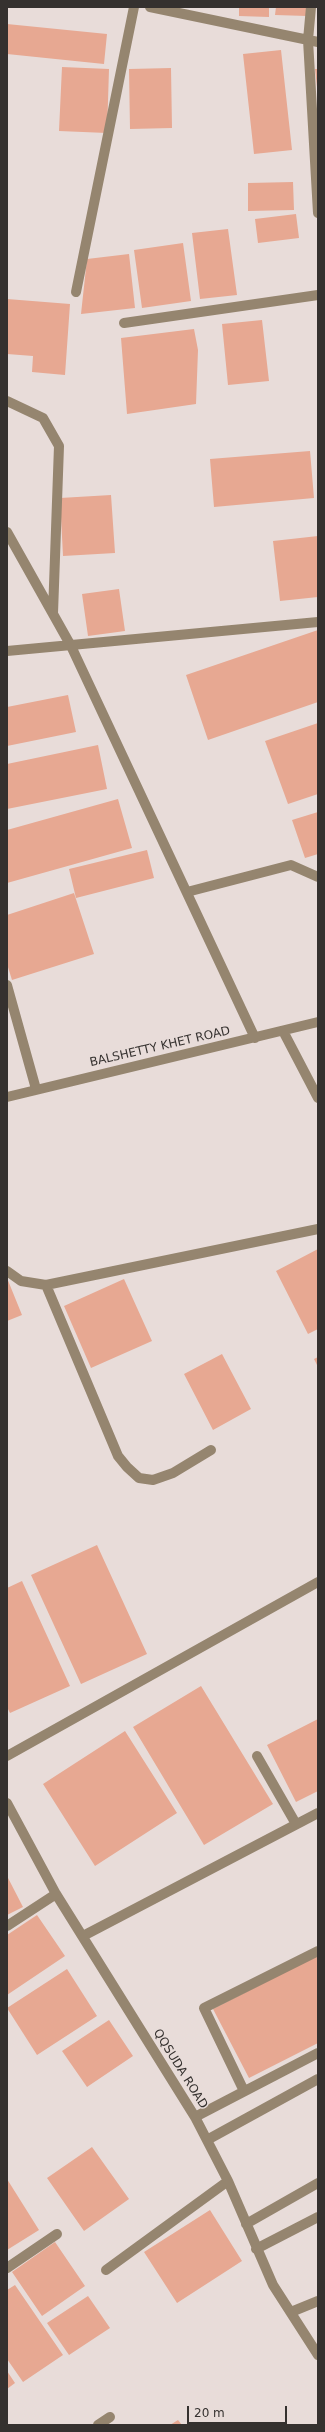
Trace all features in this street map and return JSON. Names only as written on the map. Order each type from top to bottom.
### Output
[{"type":"street","points":[[76,292],[134,7]]},
{"type":"street","points":[[150,7],[318,42]]},
{"type":"street","points":[[311,7],[308,40],[318,213]]},
{"type":"street","points":[[124,323],[318,295]]},
{"type":"street","points":[[7,401],[43,418],[59,446],[53,614]]},
{"type":"street","points":[[7,532],[71,646],[255,1038]]},
{"type":"street","points":[[7,651],[318,622]]},
{"type":"street","points":[[187,892],[290,865],[318,877]]},
{"type":"street","points":[[7,985],[36,1090]]},
{"type":"street","name":"BALSHETTY KHET ROAD","points":[[7,1096],[318,1022]]},
{"type":"street","points":[[283,1031],[318,1098]]},
{"type":"street","points":[[7,1271],[21,1281],[46,1285],[318,1229]]},
{"type":"street","points":[[46,1285],[118,1456],[127,1467],[139,1478],[153,1480],[173,1473],[211,1450]]},
{"type":"street","points":[[7,1756],[318,1582]]},
{"type":"street","points":[[257,1756],[296,1824]]},
{"type":"street","name":"QQSUDA ROAD","points":[[7,1803],[56,1894],[195,2117],[228,2181],[256,2249],[273,2285],[318,2355]]},
{"type":"street","points":[[83,1936],[318,1813]]},
{"type":"street","points":[[7,1926],[56,1894]]},
{"type":"street","points":[[244,2091],[204,2008],[318,1951]]},
{"type":"street","points":[[195,2117],[318,2053]]},
{"type":"street","points":[[207,2140],[318,2079]]},
{"type":"street","points":[[106,2270],[228,2181]]},
{"type":"street","points":[[246,2224],[318,2183]]},
{"type":"street","points":[[256,2249],[318,2217]]},
{"type":"street","points":[[7,2268],[57,2234]]},
{"type":"street","points":[[291,2312],[318,2301]]},
{"type":"street","points":[[98,2425],[110,2417]]},
{"type":"building","points":[[239,7],[269,7],[269,17],[239,16]]},
{"type":"building","points":[[276,7],[307,7],[307,16],[275,15]]},
{"type":"building","points":[[7,24],[107,34],[104,64],[7,54]]},
{"type":"building","points":[[281,50],[292,150],[254,154],[243,54]]},
{"type":"building","points":[[62,67],[109,69],[107,133],[59,131]]},
{"type":"building","points":[[171,68],[172,128],[130,129],[129,69]]},
{"type":"building","points":[[315,69],[318,69],[318,87],[317,87]]},
{"type":"building","points":[[293,182],[294,210],[248,211],[248,183]]},
{"type":"building","points":[[296,214],[299,238],[258,243],[255,219]]},
{"type":"building","points":[[228,229],[237,295],[200,299],[192,233]]},
{"type":"building","points":[[183,243],[191,301],[142,308],[134,250]]},
{"type":"building","points":[[129,254],[135,308],[81,314],[87,259]]},
{"type":"building","points":[[7,299],[70,304],[65,375],[32,372],[33,356],[7,354]]},
{"type":"building","points":[[262,320],[269,381],[228,385],[222,324]]},
{"type":"building","points":[[194,329],[198,350],[196,404],[127,414],[121,338]]},
{"type":"building","points":[[310,451],[314,498],[214,507],[210,459]]},
{"type":"building","points":[[111,495],[115,553],[63,556],[60,498]]},
{"type":"building","points":[[318,536],[318,597],[280,601],[273,541]]},
{"type":"building","points":[[119,589],[125,631],[88,636],[82,594]]},
{"type":"building","points":[[318,630],[318,702],[208,740],[186,675]]},
{"type":"building","points":[[68,695],[76,732],[7,746],[7,707]]},
{"type":"building","points":[[318,723],[318,794],[288,804],[265,741]]},
{"type":"building","points":[[98,745],[107,789],[7,809],[7,764]]},
{"type":"building","points":[[118,799],[132,848],[7,883],[7,830]]},
{"type":"building","points":[[318,812],[318,854],[305,858],[292,820]]},
{"type":"building","points":[[147,850],[154,878],[76,898],[69,869]]},
{"type":"building","points":[[74,893],[94,954],[12,980],[7,964],[7,915]]},
{"type":"building","points":[[318,1249],[318,1329],[308,1334],[276,1271]]},
{"type":"building","points":[[7,1278],[22,1315],[7,1321]]},
{"type":"building","points":[[124,1279],[152,1341],[91,1368],[64,1306]]},
{"type":"building","points":[[222,1354],[251,1409],[213,1430],[184,1374]]},
{"type":"building","points":[[318,1357],[318,1367],[314,1359]]},
{"type":"building","points":[[97,1545],[147,1654],[81,1684],[31,1575]]},
{"type":"building","points":[[22,1581],[70,1686],[10,1713],[7,1707],[7,1588]]},
{"type":"building","points":[[201,1686],[273,1804],[204,1845],[133,1727]]},
{"type":"building","points":[[318,1719],[318,1791],[296,1802],[267,1745]]},
{"type":"building","points":[[125,1731],[177,1813],[95,1866],[43,1784]]},
{"type":"building","points":[[7,1876],[23,1907],[7,1915]]},
{"type":"building","points":[[37,1915],[65,1956],[7,1995],[7,1935]]},
{"type":"building","points":[[318,1955],[318,2043],[249,2078],[213,2009]]},
{"type":"building","points":[[67,1969],[97,2016],[37,2055],[7,2008]]},
{"type":"building","points":[[109,2020],[133,2056],[87,2087],[62,2051]]},
{"type":"building","points":[[92,2147],[129,2199],[84,2231],[47,2178]]},
{"type":"building","points":[[7,2179],[39,2230],[7,2250]]},
{"type":"building","points":[[210,2210],[242,2261],[177,2303],[144,2252]]},
{"type":"building","points":[[55,2242],[85,2286],[42,2316],[12,2272]]},
{"type":"building","points":[[15,2285],[63,2355],[23,2382],[7,2359],[7,2290]]},
{"type":"building","points":[[88,2296],[110,2328],[69,2355],[47,2323]]},
{"type":"building","points":[[7,2371],[15,2383],[7,2389]]},
{"type":"building","points":[[178,2420],[182,2425],[170,2425]]}]
